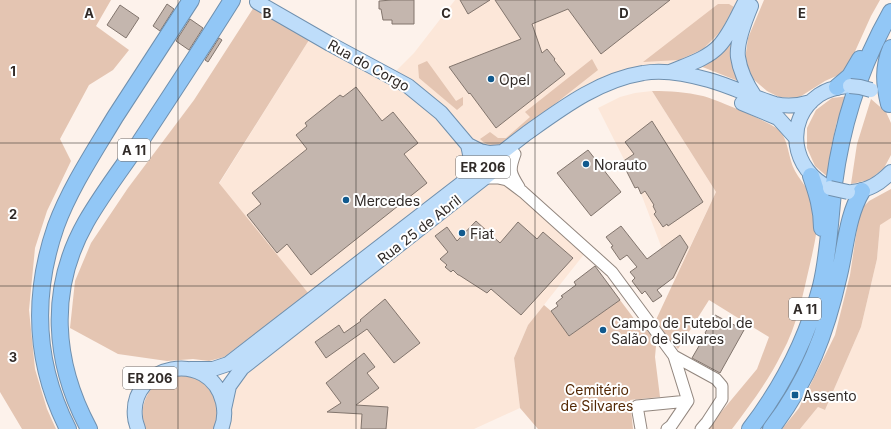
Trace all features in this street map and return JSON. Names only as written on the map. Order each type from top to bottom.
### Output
[{"type":"highway","points":[[68,429],[55,403],[47,378],[43,356],[40,306],[42,281],[56,225],[83,171],[190,0]]},
{"type":"highway","name":"A 11","points":[[89,429],[74,398],[67,378],[61,349],[59,330],[62,284],[68,262],[76,241],[96,206],[168,100],[232,0]]},
{"type":"highway","points":[[844,86],[858,64],[874,27],[889,0]]},
{"type":"highway","name":"A 11","points":[[750,429],[776,393],[789,371],[806,332],[821,285],[840,150],[850,108],[867,61],[891,12]]},
{"type":"highway","name":"A 11","points":[[761,429],[783,398],[812,342],[830,287],[851,144],[870,78],[891,29]]},
{"type":"highway","points":[[890,105],[885,90],[884,73],[891,48]]},
{"type":"highway","name":"A 11","points":[[740,429],[760,403],[781,368],[799,326],[810,295],[822,236],[822,214],[819,197],[811,176]]},
{"type":"highway","points":[[771,429],[795,395],[816,352],[833,302],[850,216],[857,191]]},
{"type":"main road","name":"Rua 25 de Abril","points":[[668,72],[702,58],[719,46],[746,0]]},
{"type":"main road","points":[[753,0],[741,35],[738,56],[744,79],[755,97]]},
{"type":"main road","name":"Rua do Corgo","points":[[257,2],[330,44],[408,86],[441,114],[468,145],[480,151],[490,153],[508,153]]},
{"type":"main road","name":"Rua 25 de Abril","points":[[224,409],[230,386],[242,368],[485,178],[508,153],[569,103],[624,77],[644,73],[668,72],[711,80],[755,97],[784,106],[798,106],[811,102]]},
{"type":"main road","name":"Rua 25 de Abril","points":[[190,369],[213,369],[228,364],[468,179],[573,112],[606,95],[626,87],[644,82],[667,81],[708,90],[778,118],[788,127],[796,138]]},
{"type":"main road","points":[[890,105],[881,96],[860,86],[844,86],[828,90],[811,102],[803,112],[798,125],[796,138],[798,152],[803,165],[811,176],[830,188],[841,191],[857,191],[872,187],[886,180],[891,172]]},
{"type":"main road","points":[[468,145],[472,168],[468,179]]},
{"type":"main road","name":"ER 206","points":[[134,425],[136,402],[141,389],[151,378],[163,371],[176,368],[190,369],[203,374],[214,383],[221,396],[224,409],[221,429]]},
{"type":"street","points":[[508,153],[511,164],[511,174],[523,192]]},
{"type":"street","points":[[485,178],[507,180],[523,192],[612,272],[674,356],[688,401]]},
{"type":"street","points":[[674,356],[716,379],[722,386],[722,399],[701,429]]},
{"type":"street","points":[[641,429],[637,406],[688,401]]},
{"type":"street","points":[[667,429],[671,426],[688,401]]},
{"type":"shaded area","points":[[455,0],[744,0],[725,32],[704,51],[668,69],[637,67],[572,98],[312,298],[219,184],[309,40],[387,80],[414,53]]},
{"type":"shaded area","points":[[652,91],[716,192],[674,280],[640,191],[598,108],[620,97]]},
{"type":"shaded area","points":[[504,173],[589,248],[528,325],[514,358],[520,408],[474,429],[226,429],[233,388],[246,370]]},
{"type":"shaded area","points":[[891,218],[891,429],[800,429],[818,407],[825,410],[861,327],[877,259],[880,224]]},
{"type":"green space","points":[[0,0],[111,0],[96,26],[129,50],[113,70],[89,85],[60,139],[71,161],[47,211],[35,248],[29,310],[35,369],[47,409],[56,429],[22,429],[0,392]]},
{"type":"green space","points":[[764,0],[880,0],[871,16],[848,67],[843,73],[825,81],[798,98],[779,97],[767,91],[752,78],[745,60],[748,38]]},
{"type":"green space","points":[[718,4],[729,4],[734,7],[721,31],[703,49],[679,60],[643,62]]},
{"type":"green space","points":[[254,7],[309,40],[219,183],[309,294],[224,357],[209,361],[193,359],[167,361],[118,354],[70,328],[75,281],[91,243],[128,188],[194,100]]},
{"type":"green space","points":[[733,39],[738,81],[700,66],[722,52]]},
{"type":"green space","points":[[592,59],[598,70],[514,136],[504,142],[494,145],[489,145],[480,139],[490,132],[498,138],[506,138],[530,117],[525,112]]},
{"type":"green space","points":[[427,61],[456,101],[463,97],[463,105],[457,110],[419,78],[418,65]]},
{"type":"green space","points":[[652,91],[678,92],[703,96],[744,112],[776,128],[783,135],[795,171],[814,201],[816,207],[817,225],[814,246],[802,298],[792,332],[777,363],[765,383],[732,429],[707,429],[757,369],[769,337],[709,300],[678,349],[654,324],[716,192]]},
{"type":"green space","points":[[849,96],[843,116],[837,121],[831,148],[834,155],[830,179],[815,166],[807,148],[807,128],[816,110],[832,98]]},
{"type":"green space","points":[[871,99],[886,112],[891,123],[891,155],[884,168],[869,180],[851,184],[857,144]]},
{"type":"green space","points":[[891,189],[891,218],[880,225],[877,259],[861,327],[825,410],[818,407],[800,429],[782,429],[799,408],[835,335],[850,275],[858,222],[862,208],[869,201]]},
{"type":"green space","name":"Cemitério de Silvares","points":[[620,300],[638,324],[643,320],[654,337],[660,397],[630,400],[633,429],[538,429],[520,408],[514,358],[528,325],[544,305],[551,311],[569,336]]},
{"type":"green space","points":[[184,375],[199,380],[210,391],[214,398],[217,413],[213,429],[146,429],[143,422],[143,406],[149,392],[160,381],[167,377]]},
{"type":"building","points":[[414,0],[414,24],[392,24],[392,20],[383,20],[381,9],[379,9],[379,1]]},
{"type":"building","points":[[460,0],[490,0],[468,14]]},
{"type":"building","points":[[495,0],[670,0],[601,54],[568,9],[532,24],[542,53],[547,49],[565,74],[496,128],[449,67],[521,39]]},
{"type":"building","points":[[167,4],[174,9],[160,31],[153,26]]},
{"type":"building","points":[[120,5],[139,18],[126,38],[107,25]]},
{"type":"building","points":[[190,19],[203,28],[189,50],[176,41]]},
{"type":"building","points":[[219,38],[222,40],[208,62],[205,60]]},
{"type":"building","points":[[356,87],[382,121],[393,112],[418,143],[404,154],[427,183],[311,275],[287,244],[277,253],[247,215],[261,204],[252,193],[307,149],[296,135],[307,126],[305,123],[340,95],[343,97]]},
{"type":"building","points":[[652,121],[703,202],[668,226],[667,224],[663,227],[654,214],[656,212],[653,206],[654,205],[645,191],[641,194],[638,187],[635,188],[622,162],[634,154],[625,142]]},
{"type":"building","points":[[588,150],[621,192],[591,216],[557,173]]},
{"type":"building","points":[[476,221],[500,243],[518,222],[537,239],[543,232],[573,258],[521,315],[491,289],[487,293],[458,275],[453,270],[451,272],[445,267],[447,265],[440,259],[448,252],[435,236],[447,227],[457,241]]},
{"type":"building","points":[[621,226],[647,259],[680,235],[688,247],[673,278],[657,290],[662,296],[653,302],[645,291],[642,294],[632,281],[635,278],[630,272],[637,267],[627,255],[620,260],[611,247],[613,246],[606,237]]},
{"type":"building","points":[[595,266],[620,300],[569,336],[551,311],[558,306],[556,303],[563,297],[561,296],[576,285],[574,282]]},
{"type":"building","points":[[385,299],[420,343],[394,363],[367,329],[326,358],[315,342],[339,325],[344,333],[361,321],[360,320]]},
{"type":"building","points":[[715,315],[744,330],[720,373],[692,358]]},
{"type":"building","points":[[364,353],[375,367],[367,373],[379,388],[356,405],[388,407],[386,429],[361,429],[362,414],[327,412],[341,403],[326,383]]},
{"type":"place","name":"Opel","points":[[491,79]]},
{"type":"place","name":"Norauto","points":[[586,164]]},
{"type":"place","name":"Mercedes","points":[[346,200]]},
{"type":"place","name":"Fiat","points":[[462,233]]},
{"type":"place","name":"Campo de Futebol de Salão de Silvares","points":[[603,330]]},
{"type":"place","name":"Assento","points":[[795,395]]}]
